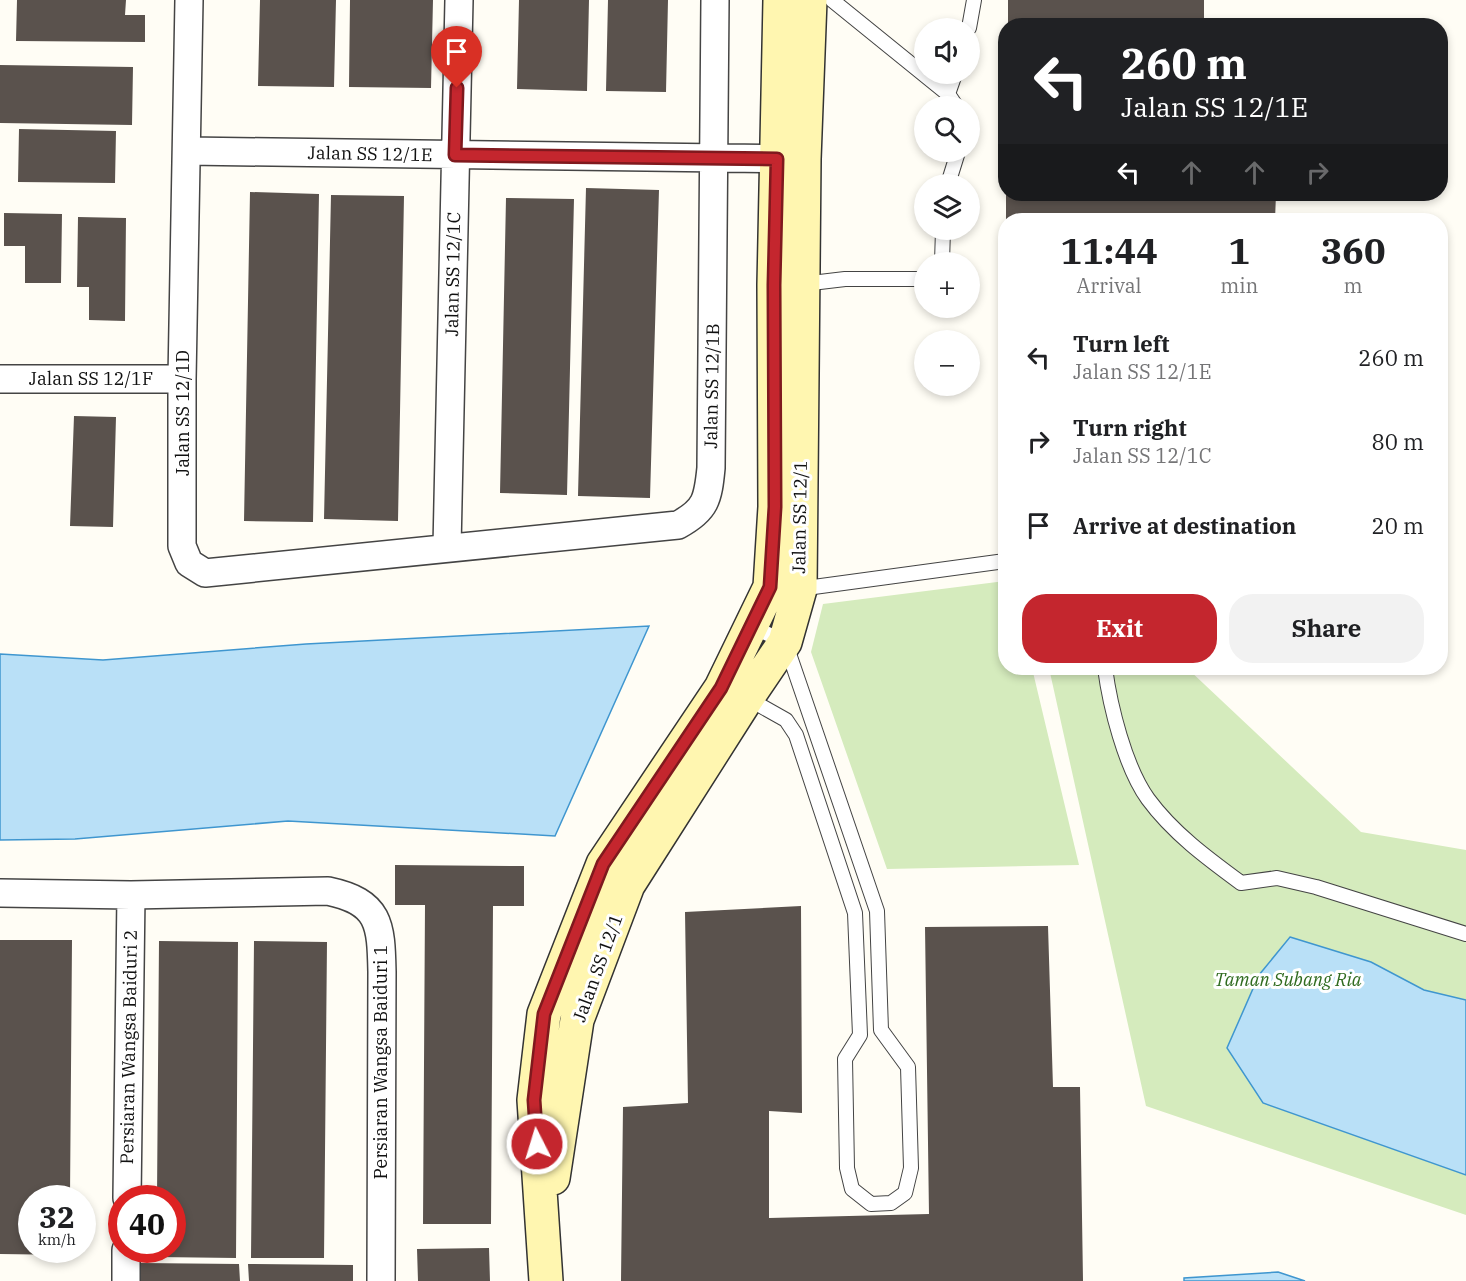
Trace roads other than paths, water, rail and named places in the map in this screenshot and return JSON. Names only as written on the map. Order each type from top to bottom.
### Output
[{"type":"street","name":"Jalan SS 12/1D","points":[[189,0],[182,380],[182,546],[189,563],[205,573],[447,547]]},
{"type":"street","name":"Jalan SS 12/1C","points":[[447,547],[459,0]]},
{"type":"street","name":"Jalan SS 12/1B","points":[[447,547],[678,525],[695,516],[706,502],[711,468],[715,0]]},
{"type":"street","name":"Jalan SS 12/1","points":[[734,693],[785,642],[791,159],[780,0]]},
{"type":"street","name":"Jalan SS 12/1","points":[[791,159],[810,0]]},
{"type":"street","name":"Jalan SS 12/1E","points":[[188,151],[791,159]]},
{"type":"street","name":"Jalan SS 12/1F","points":[[0,379],[182,380]]},
{"type":"street","name":"Jalan SS 12/1","points":[[546,1281],[544,1232],[577,1020],[628,885],[734,693],[753,627],[785,588]]},
{"type":"street","name":"Persiaran Wangsa Baiduri 1","points":[[0,893],[130,895],[328,891],[353,897],[373,913],[381,939],[382,961],[381,1281]]},
{"type":"street","name":"Persiaran Wangsa Baiduri 2","points":[[127,1185],[130,895]]},
{"type":"street","points":[[126,1263],[126,1281]]},
{"type":"lane","points":[[832,0],[948,94],[952,84]]},
{"type":"lane","points":[[971,18],[974,0]]},
{"type":"lane","points":[[789,284],[845,279],[914,279]]},
{"type":"lane","points":[[785,588],[998,562]]},
{"type":"lane","points":[[734,693],[786,720],[796,735],[855,913],[860,1035],[845,1059],[847,1168],[852,1189],[871,1204],[891,1203],[905,1193],[911,1168],[908,1067],[882,1030],[877,911],[785,642],[753,627]]},
{"type":"lane","points":[[1107,675],[1109,700],[1123,744],[1148,798],[1197,851],[1240,883],[1277,878],[1316,887],[1466,934]]},
{"type":"water","points":[[649,626],[555,836],[288,821],[75,839],[0,840],[0,654],[103,660],[306,644]]},
{"type":"water","points":[[1290,937],[1371,962],[1424,990],[1466,1000],[1466,1175],[1263,1103],[1227,1048],[1259,975]]},
{"type":"water","points":[[1278,1272],[1305,1281],[1184,1281],[1184,1278]]},
{"type":"park label","name":"Taman Subang Ria","points":[[1288,980]]}]
